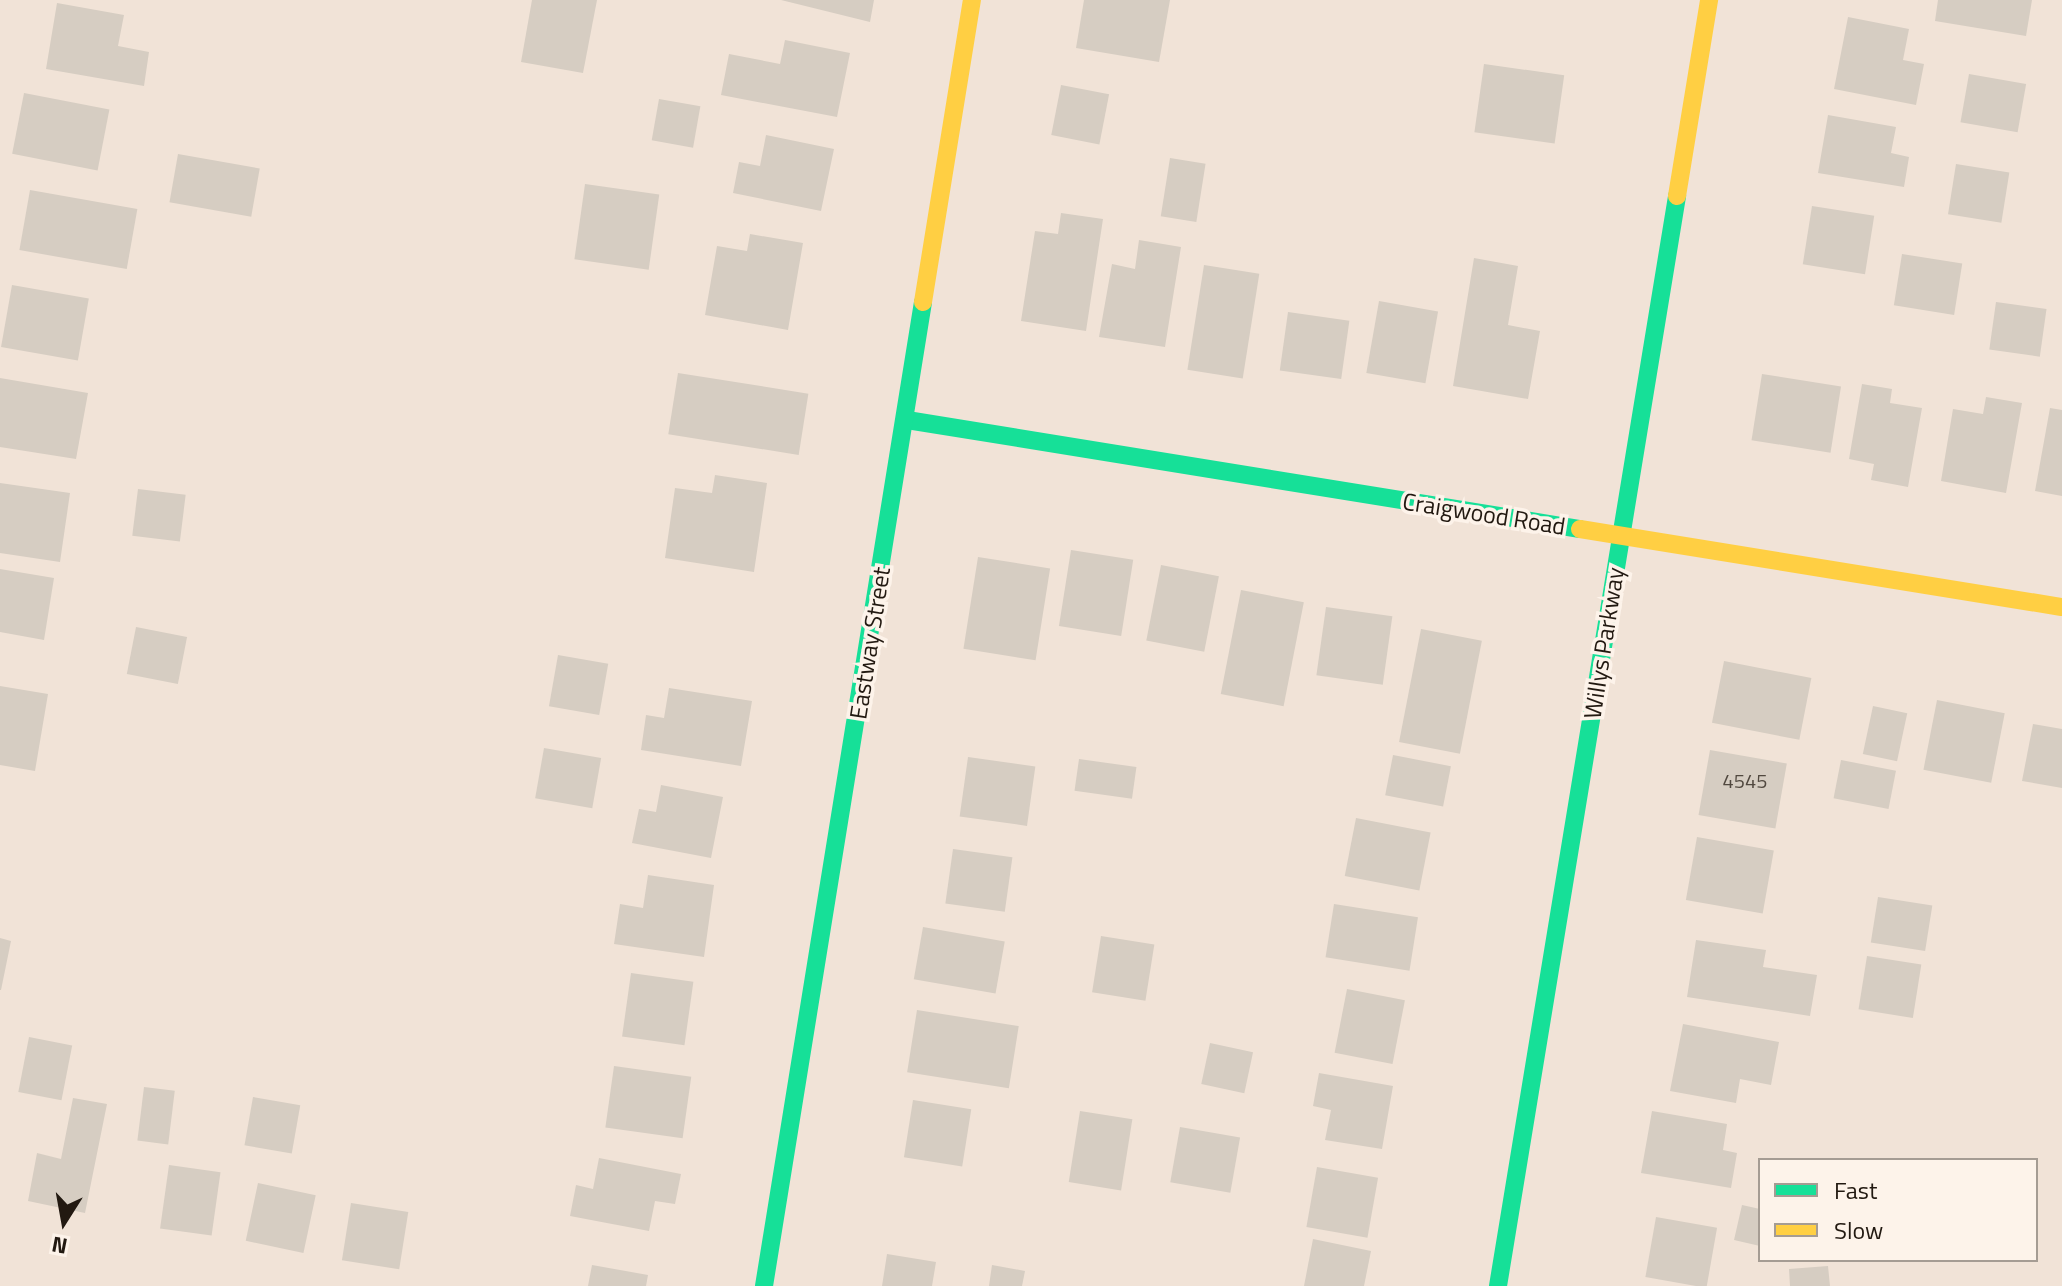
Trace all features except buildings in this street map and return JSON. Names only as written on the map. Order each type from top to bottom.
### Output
[{"type":"street","name":"Eastway Street","points":[[764,1286],[907,420],[972,0]]},
{"type":"street","name":"Willys Parkway","points":[[1498,1286],[1709,0]]},
{"type":"street","name":"Craigwood Road","points":[[907,420],[2062,607]]},
{"type":"traffic: fast","points":[[1498,1286],[1677,196]]},
{"type":"traffic: fast","points":[[764,1286],[923,302]]},
{"type":"traffic: fast","points":[[907,420],[1580,529]]},
{"type":"traffic: slow","points":[[923,302],[972,0]]},
{"type":"traffic: slow","points":[[1677,196],[1709,0]]},
{"type":"traffic: slow","points":[[1580,529],[2062,607]]}]
